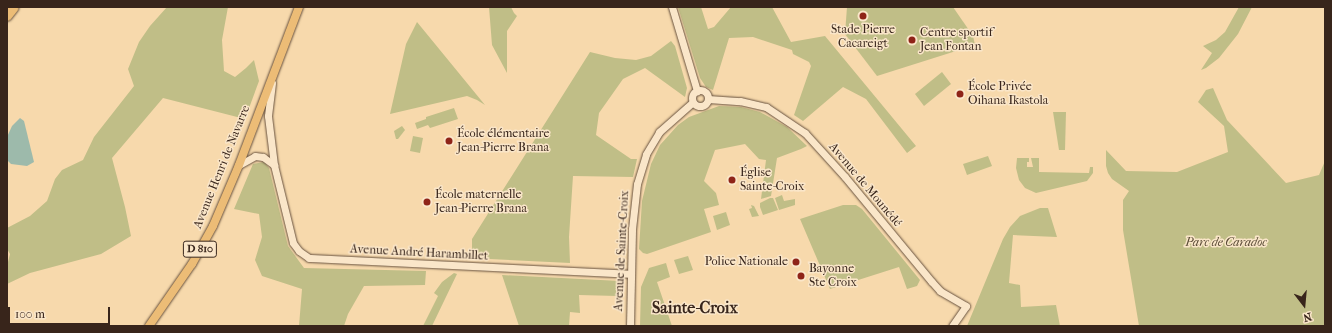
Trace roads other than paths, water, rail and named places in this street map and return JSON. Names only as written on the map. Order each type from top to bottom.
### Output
[{"type":"highway","points":[[7,17],[9,7]]},
{"type":"highway","points":[[7,17],[14,7]]},
{"type":"main road","name":"Avenue Henri de Navarre","points":[[149,326],[192,264],[213,226],[239,165],[260,106],[273,77],[299,7]]},
{"type":"street","points":[[672,7],[697,91]]},
{"type":"street","name":"Avenue André Harambillet","points":[[273,77],[268,116],[274,164],[293,243],[298,251],[309,258],[631,274]]},
{"type":"street","points":[[697,91],[705,92],[708,99],[702,106],[697,106],[693,102],[692,97],[697,91]]},
{"type":"street","name":"Avenue de Mounédé","points":[[708,99],[740,100],[766,107],[805,133],[845,177],[940,291],[966,306],[952,326]]},
{"type":"street","name":"Avenue de Sainte-Croix","points":[[630,326],[633,208],[642,166],[646,154],[659,132],[693,102]]},
{"type":"street","points":[[239,165],[255,156],[263,157],[274,164]]},
{"type":"place","name":"Stade Pierre Cacareigt","points":[[863,16]]},
{"type":"place","name":"Centre sportif Jean Fontan","points":[[912,40]]},
{"type":"place","name":"École Privée Oihana Ikastola","points":[[960,94]]},
{"type":"place","name":"École élémentaire Jean-Pierre Brana","points":[[449,141]]},
{"type":"place","name":"Église Sainte-Croix","points":[[732,180]]},
{"type":"place","name":"École maternelle Jean-Pierre Brana","points":[[427,202]]},
{"type":"place","name":"Police Nationale","points":[[796,262]]},
{"type":"place","name":"Bayonne Ste Croix","points":[[801,276]]},
{"type":"district","name":"Sainte-Croix","points":[[695,308]]},
{"type":"park label","name":"Parc de Caradoc","points":[[1226,243]]}]
